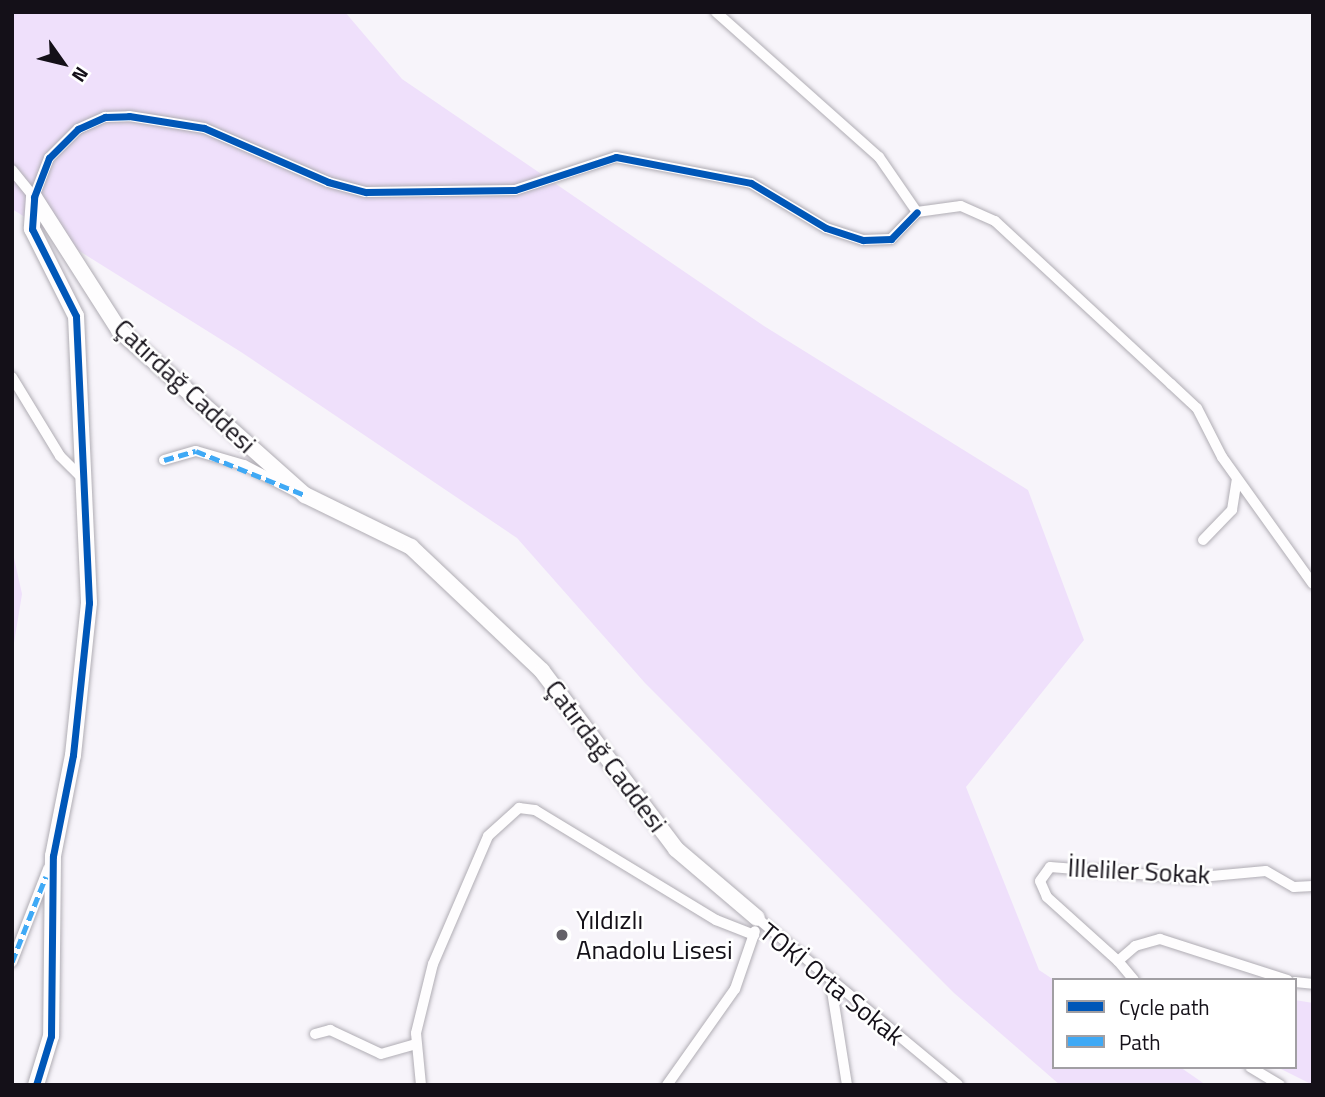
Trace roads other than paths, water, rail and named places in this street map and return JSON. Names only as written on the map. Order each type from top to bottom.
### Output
[{"type":"street","points":[[716,12],[879,157],[917,212]]},
{"type":"street","points":[[12,962],[53,856],[73,755],[89,603],[88,483],[76,316],[32,229],[34,197],[49,158],[78,129],[105,117],[129,116],[204,128],[366,192],[514,190],[615,157],[751,183],[826,228],[863,240],[891,239],[917,212],[961,206],[995,221],[1197,408],[1236,477],[1313,584]]},
{"type":"street","points":[[12,170],[34,197]]},
{"type":"street","name":"Çatırdağ Caddesi","points":[[34,197],[119,330],[305,495],[411,547],[542,671],[676,849],[757,918]]},
{"type":"street","points":[[12,377],[60,456],[88,483]]},
{"type":"street","points":[[164,460],[195,451],[305,495]]},
{"type":"street","points":[[1203,540],[1232,510],[1236,477]]},
{"type":"street","points":[[421,1085],[416,1044],[448,925],[488,836],[519,808],[535,810],[716,920],[754,934]]},
{"type":"street","points":[[36,1085],[51,1036],[53,856]]},
{"type":"street","name":"İlleliler Sokak","points":[[1118,961],[1047,897],[1040,881],[1050,867],[1190,877],[1266,871],[1294,887],[1313,886]]},
{"type":"street","name":"TOKİ Orta Sokak","points":[[667,1085],[735,989],[757,918]]},
{"type":"street","name":"TOKİ Orta Sokak","points":[[757,918],[831,985],[958,1085]]},
{"type":"street","points":[[1132,978],[1118,961],[1135,946],[1160,939],[1282,978]]},
{"type":"street","points":[[831,985],[847,1085]]},
{"type":"street","points":[[315,1034],[330,1030],[381,1054],[416,1044]]},
{"type":"street","points":[[1253,1069],[1280,1085]]},
{"type":"place","name":"Yıldızlı Anadolu Lisesi","points":[[562,935]]}]
